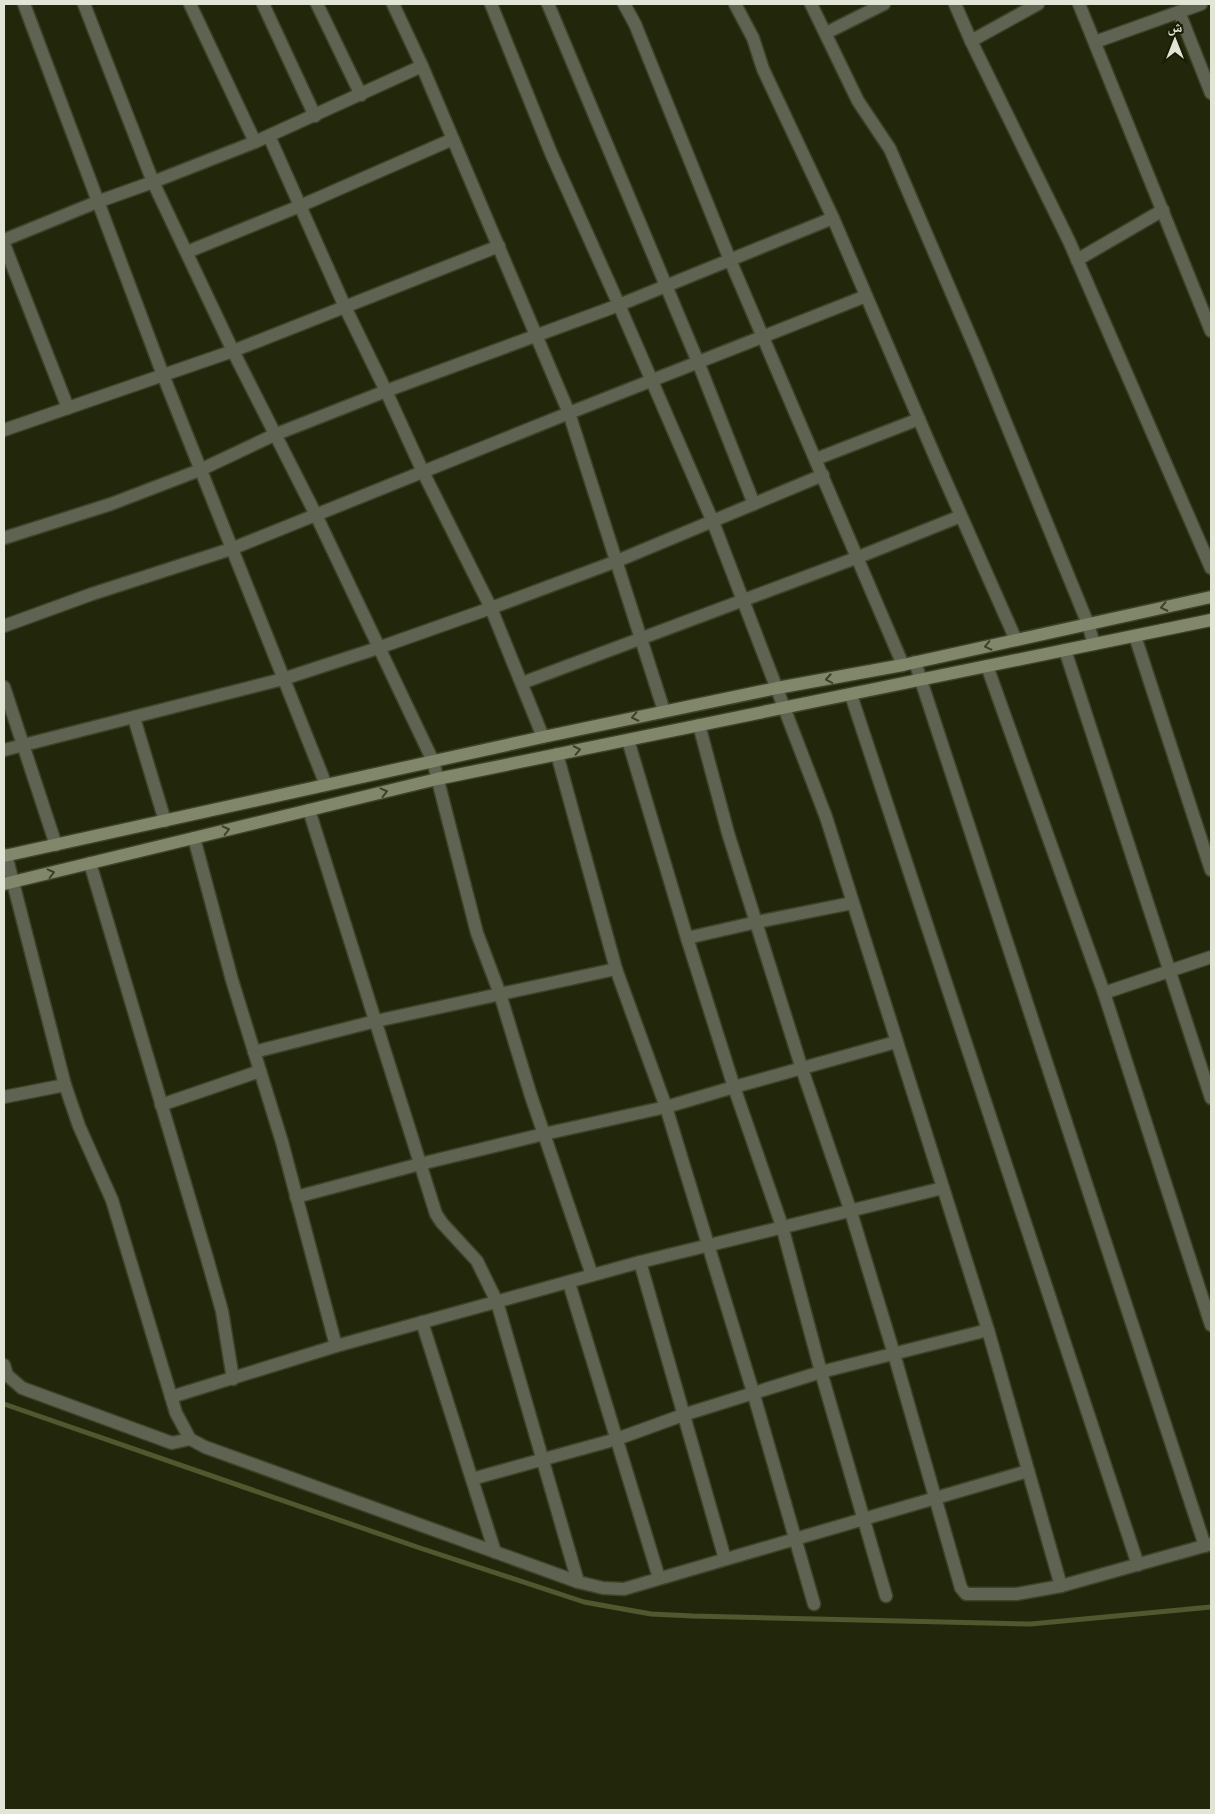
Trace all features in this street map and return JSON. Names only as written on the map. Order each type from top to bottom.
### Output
[{"type":"main road","points":[[5,855],[664,711],[909,664],[1211,597]]},
{"type":"main road","points":[[8,883],[437,779],[1211,620]]},
{"type":"street","points":[[24,4],[162,375],[326,785]]},
{"type":"street","points":[[84,4],[153,182],[274,435],[316,515],[433,761],[477,933],[500,994],[544,1134],[592,1275]]},
{"type":"street","points":[[190,4],[255,142]]},
{"type":"street","points":[[263,4],[315,116]]},
{"type":"street","points":[[317,4],[361,95]]},
{"type":"street","points":[[393,4],[422,66],[569,413],[664,711]]},
{"type":"street","points":[[491,4],[551,153],[713,522],[826,817],[988,1330],[1061,1586]]},
{"type":"street","points":[[548,4],[698,362],[754,504]]},
{"type":"street","points":[[624,4],[635,24],[730,260],[816,459],[856,558],[909,664],[921,681],[1208,1545],[1061,1586],[1016,1594],[966,1594],[960,1585],[894,1354],[850,1209],[802,1069],[728,833],[699,725]]},
{"type":"street","points":[[735,4],[752,38],[763,69],[833,218],[1016,640]]},
{"type":"street","points":[[811,4],[858,101],[890,149],[979,357],[1088,624],[1094,644]]},
{"type":"street","points":[[826,33],[884,4]]},
{"type":"street","points":[[955,4],[1077,260],[1211,568]]},
{"type":"street","points":[[971,41],[1038,4]]},
{"type":"street","points":[[1079,4],[1211,331]]},
{"type":"street","points":[[1095,42],[1201,4]]},
{"type":"street","points":[[1179,12],[1211,93]]},
{"type":"street","points":[[4,240],[97,202],[255,142],[422,66]]},
{"type":"street","points":[[269,136],[345,307],[423,472],[492,608],[544,737]]},
{"type":"street","points":[[186,252],[300,206],[453,139]]},
{"type":"street","points":[[1077,260],[1163,210]]},
{"type":"street","points":[[4,538],[111,504],[200,470],[274,435],[386,391],[619,305],[833,218]]},
{"type":"street","points":[[4,244],[68,408]]},
{"type":"street","points":[[4,430],[233,351],[499,246]]},
{"type":"street","points":[[4,626],[92,594],[231,549],[866,296]]},
{"type":"street","points":[[816,459],[919,419]]},
{"type":"street","points":[[4,750],[22,747],[283,679],[378,648],[492,608],[616,561],[822,475]]},
{"type":"street","points":[[522,683],[640,637],[743,601],[961,516]]},
{"type":"street","points":[[1135,636],[1211,870]]},
{"type":"street","points":[[1065,650],[1211,1098]]},
{"type":"street","points":[[987,666],[1104,993],[1211,1325]]},
{"type":"street","points":[[4,687],[22,747],[56,845]]},
{"type":"street","points":[[852,695],[1138,1565]]},
{"type":"street","points":[[134,718],[165,821]]},
{"type":"street","points":[[628,740],[734,1087],[782,1226],[821,1372],[886,1596]]},
{"type":"street","points":[[557,754],[616,969],[666,1108],[754,1392],[814,1604]]},
{"type":"street","points":[[309,810],[436,1214],[483,1269],[497,1302],[578,1582]]},
{"type":"street","points":[[194,838],[232,980],[282,1142],[336,1346]]},
{"type":"street","points":[[5,855],[8,883],[65,1085],[79,1126],[112,1200],[171,1397],[182,1427],[190,1440],[578,1582],[603,1588],[624,1589],[935,1496],[1028,1471]]},
{"type":"street","points":[[90,863],[222,1311],[233,1379]]},
{"type":"street","points":[[687,938],[852,903]]},
{"type":"street","points":[[1104,993],[1211,957]]},
{"type":"street","points":[[254,1052],[376,1021],[616,969]]},
{"type":"street","points":[[296,1197],[544,1134],[666,1108],[896,1042]]},
{"type":"street","points":[[161,1105],[260,1072]]},
{"type":"street","points":[[4,1097],[65,1085]]},
{"type":"street","points":[[171,1397],[336,1346],[640,1262],[850,1209],[943,1188]]},
{"type":"street","points":[[640,1262],[724,1559]]},
{"type":"street","points":[[569,1283],[659,1578]]},
{"type":"street","points":[[422,1322],[495,1552]]},
{"type":"street","points":[[472,1479],[616,1439],[683,1415],[821,1372],[988,1330]]},
{"type":"street","points":[[4,1365],[7,1375],[22,1388],[172,1443],[190,1440]]},
{"type":"waterway","points":[[4,1404],[420,1548],[584,1602],[651,1614],[1031,1624],[1211,1607]]}]
